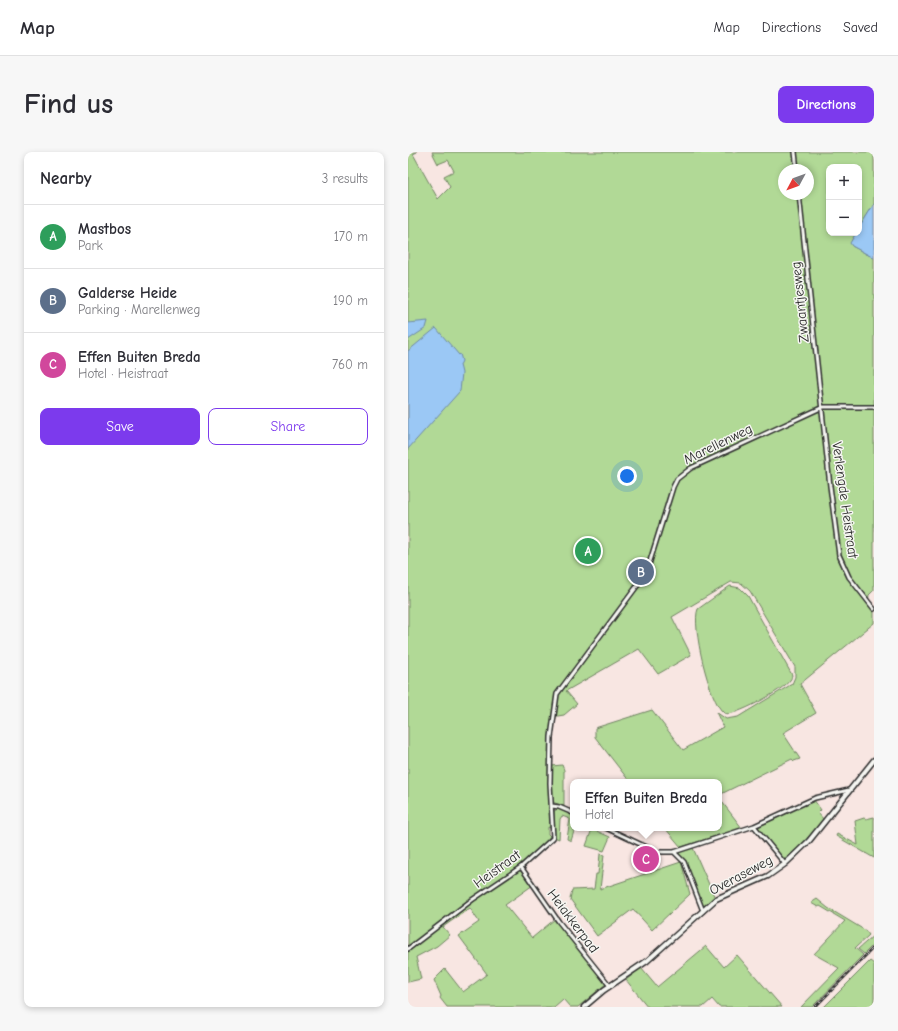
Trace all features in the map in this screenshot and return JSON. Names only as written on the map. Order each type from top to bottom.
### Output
[{"type":"street","points":[[795,152],[796,164]]},
{"type":"street","name":"Zwaantjesweg","points":[[800,200],[823,408]]},
{"type":"street","points":[[823,408],[874,407]]},
{"type":"street","name":"Verlengde Heistraat","points":[[823,408],[830,486],[839,555],[849,577],[874,609]]},
{"type":"street","name":"Marellenweg","points":[[552,806],[550,783],[553,720],[557,694],[646,574],[676,479],[691,468],[823,408]]},
{"type":"street","name":"Overaseweg","points":[[584,1007],[610,986],[647,961],[716,899],[768,876],[785,864],[809,842],[874,760]]},
{"type":"street","points":[[612,831],[657,852],[674,852],[754,826],[816,798],[850,790]]},
{"type":"street","points":[[552,806],[570,812]]},
{"type":"street","name":"Heistraat","points":[[408,949],[472,900],[521,867],[554,838],[552,806]]},
{"type":"street","points":[[754,826],[785,864]]},
{"type":"street","points":[[674,852],[684,862],[703,911]]},
{"type":"street","name":"Heiakkerpad","points":[[521,867],[559,922],[610,986]]},
{"type":"green space","points":[[408,152],[417,152],[413,154],[438,199],[450,187],[444,176],[454,171],[448,160],[438,164],[432,152],[874,152],[874,204],[862,223],[862,164],[826,164],[826,236],[854,236],[852,240],[852,246],[874,258],[874,590],[869,595],[868,604],[874,611],[874,623],[800,684],[816,713],[783,733],[800,759],[794,761],[792,759],[722,794],[722,779],[628,779],[595,737],[595,728],[652,710],[683,750],[723,727],[716,712],[726,719],[738,717],[792,684],[795,677],[795,667],[750,591],[741,583],[731,582],[672,617],[691,655],[658,674],[639,649],[566,691],[577,704],[564,715],[552,717],[551,719],[550,828],[548,827],[548,834],[550,836],[545,843],[517,867],[533,885],[505,905],[532,938],[555,919],[607,983],[578,1007],[570,1007],[563,999],[554,1007],[447,1007],[440,998],[441,996],[434,980],[445,969],[463,992],[487,974],[459,936],[479,922],[470,908],[443,927],[450,935],[437,946],[416,957],[421,979],[408,982]]},
{"type":"green space","points":[[730,586],[740,588],[748,596],[792,675],[791,679],[779,690],[747,708],[729,714],[724,713],[718,706],[707,679],[699,646],[696,617],[698,609]]},
{"type":"green space","points":[[562,765],[564,770],[564,806],[552,802],[552,766]]},
{"type":"green space","points":[[814,800],[821,810],[818,813],[824,820],[797,849],[784,860],[758,827]]},
{"type":"green space","points":[[722,802],[742,828],[681,847],[668,831],[722,831]]},
{"type":"green space","points":[[558,809],[570,814],[570,819],[562,816],[560,819],[559,839],[554,837],[554,811]]},
{"type":"green space","points":[[874,817],[874,858],[836,836],[837,834],[858,845],[855,821]]},
{"type":"green space","points":[[570,819],[570,831],[574,831],[571,841],[567,839]]},
{"type":"green space","points":[[591,831],[596,831],[610,837],[604,851],[586,846]]},
{"type":"green space","points":[[693,848],[715,898],[703,909],[683,858],[676,852]]},
{"type":"green space","points":[[600,854],[604,855],[600,889],[681,862],[690,894],[652,930],[633,909],[597,936],[570,899],[572,890],[594,889],[596,874],[598,874]]},
{"type":"green space","points":[[817,899],[828,908],[866,931],[869,935],[855,948],[863,955],[812,1007],[801,1007],[839,968],[814,954],[845,921],[820,906],[818,907],[811,903]]},
{"type":"green space","points":[[874,935],[874,944],[864,954],[858,949]]},
{"type":"green space","points":[[706,946],[724,967],[737,955],[782,1007],[719,1007],[712,999],[703,1007],[648,1007],[626,980],[641,968],[657,987]]},
{"type":"green space","points":[[870,961],[874,964],[874,1004],[871,1007],[824,1007]]},
{"type":"water","points":[[874,204],[874,258],[852,246],[850,243],[854,236],[862,236],[862,223]]},
{"type":"water","points":[[428,321],[426,328],[408,340],[408,323]]},
{"type":"water","points":[[436,328],[459,355],[460,354],[462,361],[460,365],[462,373],[460,391],[408,449],[408,351]]},
{"type":"railway","points":[[815,1007],[874,947]]},
{"type":"place","name":"Mastbos","points":[[588,551]]},
{"type":"place","name":"Galderse Heide","points":[[641,572]]},
{"type":"place","name":"Effen Buiten Breda","points":[[646,859]]}]
